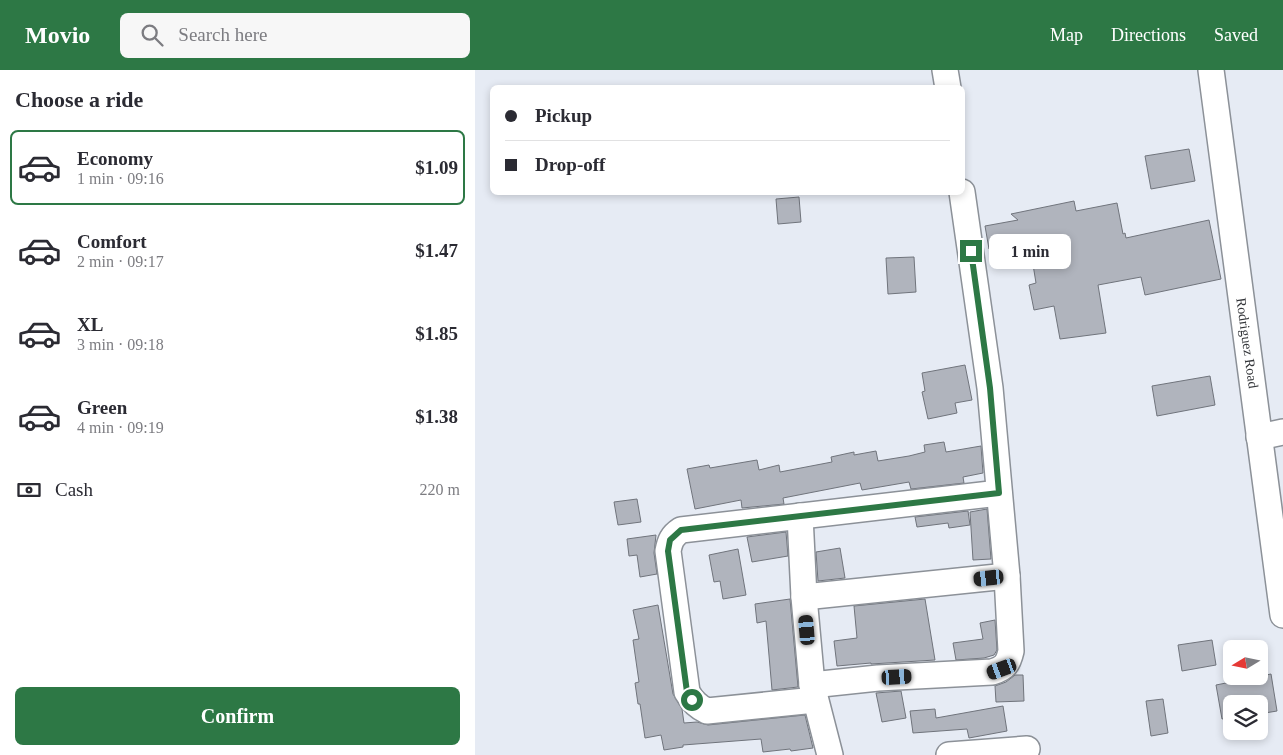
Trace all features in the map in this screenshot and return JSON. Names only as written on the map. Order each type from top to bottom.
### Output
[{"type":"street","points":[[945,70],[948,85]]},
{"type":"street","name":"Rodriguez Road","points":[[1211,70],[1271,434],[1283,615]]},
{"type":"street","points":[[962,195],[990,388],[1007,576],[1011,651],[1008,663],[1002,669],[993,672],[878,678],[707,711],[700,708],[692,700],[687,692],[668,551],[670,540],[681,530],[999,493]]},
{"type":"street","points":[[800,516],[804,597],[813,692],[830,755]]},
{"type":"street","points":[[804,597],[1007,576]]},
{"type":"street","points":[[949,755],[1027,749]]},
{"type":"building","points":[[1189,149],[1195,181],[1151,189],[1145,156]]},
{"type":"building","points":[[799,197],[801,222],[778,224],[776,199]]},
{"type":"building","points":[[1074,201],[1076,211],[1117,203],[1123,234],[1125,233],[1126,238],[1209,220],[1221,279],[1145,295],[1141,277],[1098,285],[1106,333],[1060,339],[1054,306],[1034,310],[1029,285],[1036,283],[1030,246],[1012,250],[1011,245],[989,249],[985,226],[1018,220],[1011,214]]},
{"type":"building","points":[[914,257],[916,292],[888,294],[886,258]]},
{"type":"building","points":[[965,365],[972,400],[955,403],[957,413],[928,419],[922,392],[925,391],[922,373]]},
{"type":"building","points":[[1210,376],[1215,405],[1157,416],[1152,386]]},
{"type":"building","points":[[944,442],[946,452],[981,446],[983,473],[963,477],[964,483],[911,489],[909,482],[862,490],[860,483],[783,498],[784,504],[742,508],[741,500],[695,509],[687,469],[709,465],[710,468],[757,460],[759,470],[779,465],[780,472],[832,462],[831,457],[854,452],[854,455],[876,451],[878,461],[909,456],[925,452],[924,445]]},
{"type":"building","points":[[637,499],[641,522],[618,525],[614,502]]},
{"type":"building","points":[[987,509],[991,559],[973,560],[970,512]]},
{"type":"building","points":[[968,511],[970,525],[949,528],[948,523],[917,527],[915,517]]},
{"type":"building","points":[[786,532],[788,556],[752,562],[747,537]]},
{"type":"building","points":[[656,535],[654,553],[657,574],[640,577],[637,555],[629,556],[627,539]]},
{"type":"building","points":[[840,548],[845,578],[818,581],[816,552]]},
{"type":"building","points":[[738,549],[746,595],[723,599],[720,581],[714,582],[709,555]]},
{"type":"building","points":[[790,599],[798,687],[772,690],[766,621],[757,623],[755,604]]},
{"type":"building","points":[[925,599],[935,660],[837,666],[834,641],[857,638],[854,606]]},
{"type":"building","points":[[658,605],[673,694],[682,709],[684,723],[697,722],[708,725],[805,715],[813,748],[763,752],[761,739],[683,745],[683,747],[664,750],[661,735],[645,738],[635,683],[639,682],[633,640],[639,639],[633,610]]},
{"type":"building","points":[[995,620],[997,650],[994,655],[984,658],[956,660],[953,643],[983,639],[980,623]]},
{"type":"building","points":[[1212,640],[1216,665],[1182,671],[1178,645]]},
{"type":"building","points":[[1271,674],[1277,711],[1268,712],[1268,695],[1223,695],[1222,719],[1216,685],[1268,685],[1268,675]]},
{"type":"building","points":[[1015,675],[1023,675],[1024,701],[996,702],[995,686],[1006,682]]},
{"type":"building","points":[[901,691],[906,718],[882,722],[876,693]]},
{"type":"building","points":[[1163,699],[1168,733],[1151,736],[1146,701]]},
{"type":"building","points":[[1003,706],[1007,731],[969,738],[967,729],[913,733],[910,711],[935,709],[936,718]]},
{"type":"route","points":[[692,700],[687,692],[668,551],[670,540],[681,530],[999,493],[990,388],[971,251]]}]
